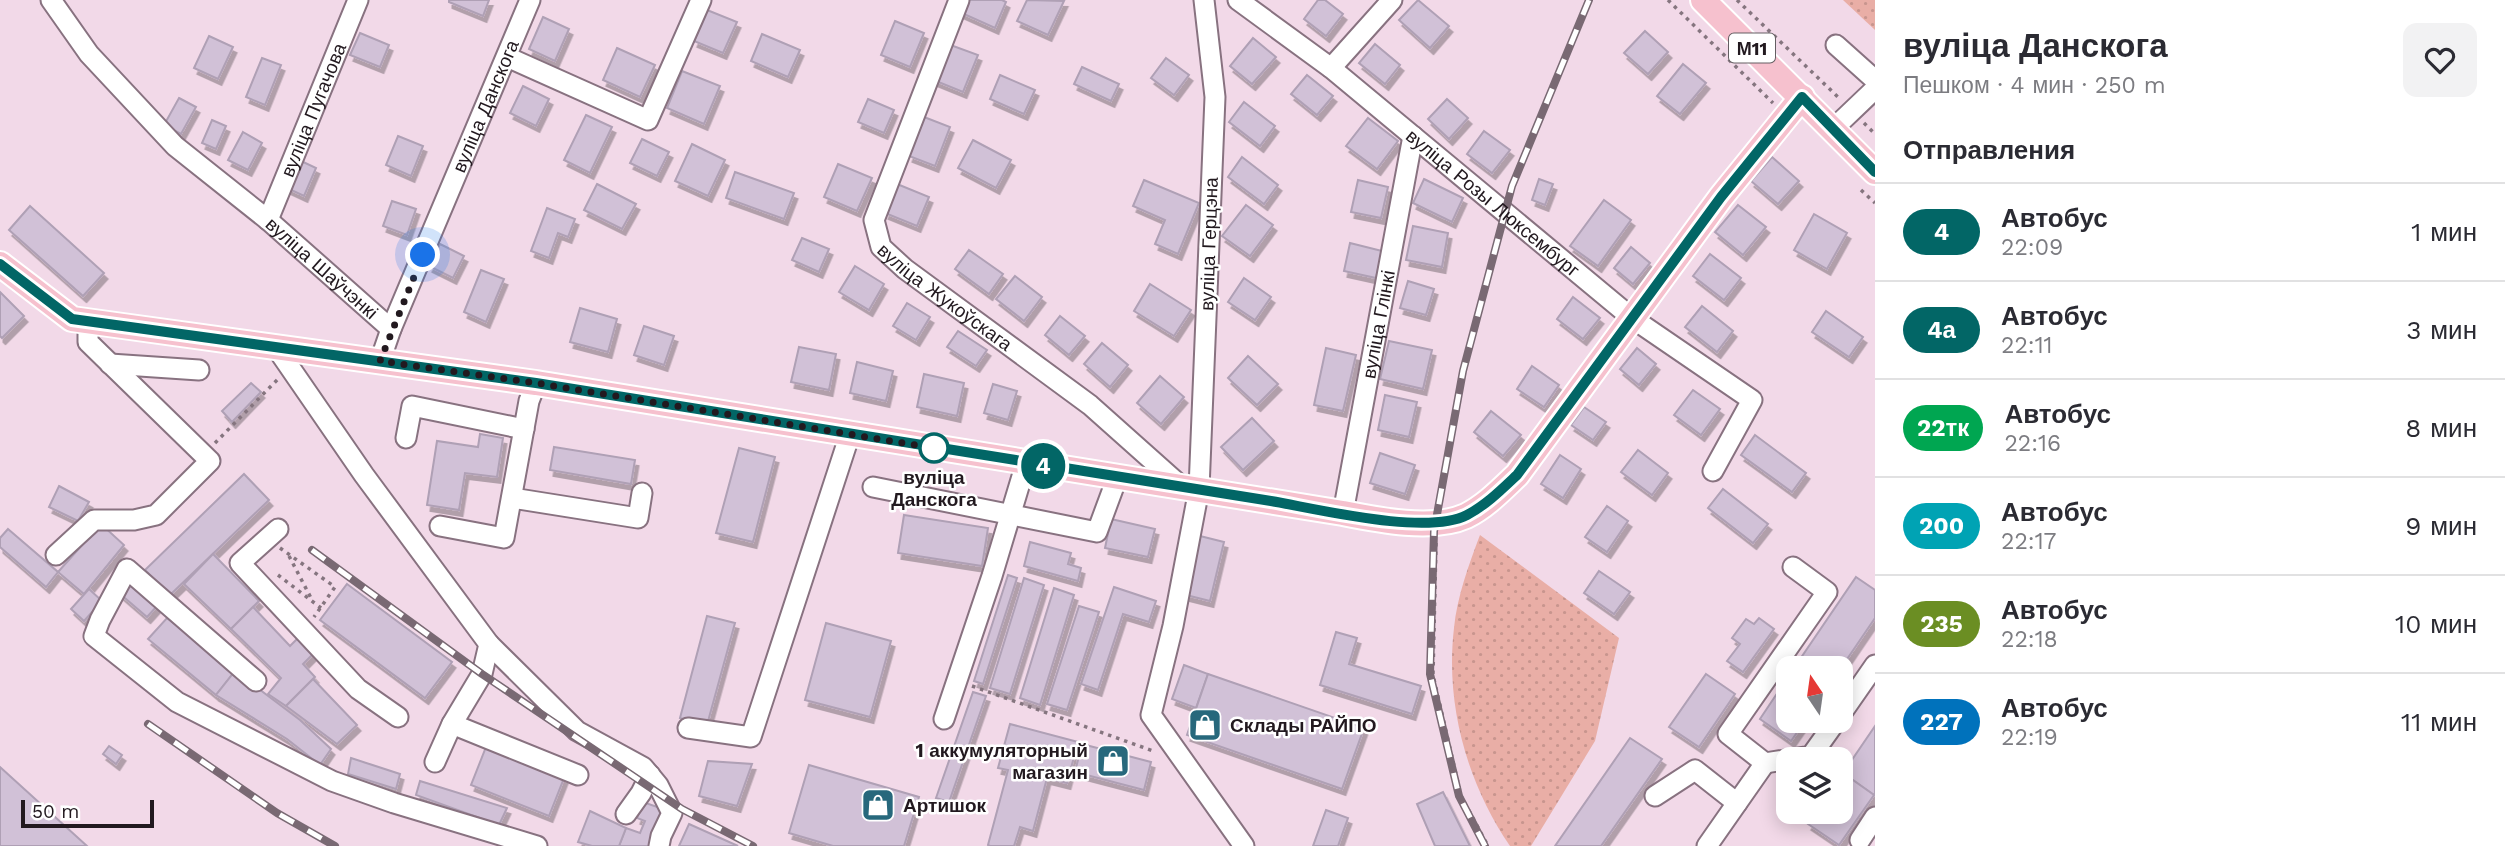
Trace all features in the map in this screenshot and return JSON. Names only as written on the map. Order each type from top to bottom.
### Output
[{"type":"main road","name":"М11","points":[[1703,0],[1875,172]]},
{"type":"main road","points":[[0,264],[72,319],[284,357],[380,361],[536,383],[1383,521],[1438,522],[1465,516],[1490,501],[1517,475],[1721,197],[1802,97]]},
{"type":"street","name":"вуліца Шаўчэнкі","points":[[51,0],[89,54],[174,146],[268,219],[391,329],[380,361]]},
{"type":"street","name":"вуліца Пугачова","points":[[268,219],[358,0]]},
{"type":"street","name":"вуліца Данскога","points":[[391,329],[530,0]]},
{"type":"street","points":[[507,57],[648,120],[701,0]]},
{"type":"street","name":"вуліца Жукоўскага","points":[[959,0],[874,220],[881,247],[905,270],[1090,405],[1190,488]]},
{"type":"street","name":"вуліца Герцэна","points":[[1204,0],[1214,97],[1190,488],[1172,626],[1152,715],[1244,846]]},
{"type":"street","name":"вуліца Розы Люксембург","points":[[1238,0],[1331,68],[1632,317],[1752,400],[1713,471]]},
{"type":"street","points":[[1331,68],[1392,0]]},
{"type":"street","points":[[1836,46],[1875,80]]},
{"type":"street","points":[[1833,129],[1875,89]]},
{"type":"street","name":"вуліца Глінкі","points":[[1343,513],[1413,136]]},
{"type":"street","points":[[56,555],[94,520],[134,520],[156,515],[210,461],[98,359],[88,342],[88,321]]},
{"type":"street","points":[[284,357],[364,475],[489,644],[577,731],[643,767],[658,785],[671,813],[659,846]]},
{"type":"street","points":[[98,359],[199,370]]},
{"type":"street","points":[[440,526],[504,538],[529,401],[536,383]]},
{"type":"street","points":[[406,438],[412,406],[524,429]]},
{"type":"street","points":[[688,728],[751,737],[850,434]]},
{"type":"street","points":[[944,719],[1026,463]]},
{"type":"street","points":[[873,487],[1097,532],[1117,478]]},
{"type":"street","points":[[512,498],[638,518],[642,493]]},
{"type":"street","points":[[273,534],[240,563],[358,690],[398,717]]},
{"type":"street","points":[[1793,567],[1827,592],[1728,734],[1765,762],[1811,757],[1828,733]]},
{"type":"street","points":[[256,681],[127,569],[94,635],[177,702],[332,781],[394,803],[537,846]]},
{"type":"street","points":[[435,762],[452,724],[482,674],[489,644]]},
{"type":"street","points":[[1853,697],[1875,665]]},
{"type":"street","points":[[452,724],[578,775]]},
{"type":"street","points":[[1707,846],[1765,762]]},
{"type":"street","points":[[1655,796],[1695,770],[1737,803]]},
{"type":"street","points":[[626,814],[650,775]]},
{"type":"street","points":[[1860,840],[1875,817]]},
{"type":"path","points":[[1737,0],[1875,134]]},
{"type":"path","points":[[204,455],[284,357]]},
{"type":"path","points":[[273,534],[288,554],[313,602]]},
{"type":"path","points":[[1436,543],[1433,675],[1461,796],[1488,846]]},
{"type":"path","points":[[251,553],[321,608]]},
{"type":"path","points":[[288,554],[335,587],[304,632]]},
{"type":"path","points":[[957,679],[1185,763]]},
{"type":"shaded area","points":[[1843,0],[1875,0],[1875,30]]},
{"type":"shaded area","points":[[1480,535],[1619,638],[1595,741],[1531,846],[1510,846],[1495,822],[1471,770],[1456,714],[1452,657],[1454,628],[1464,581]]},
{"type":"building","points":[[449,0],[489,0],[483,16]]},
{"type":"building","points":[[960,0],[1006,2],[995,28],[955,10]]},
{"type":"building","points":[[1027,0],[1064,1],[1048,35],[1017,21]]},
{"type":"building","points":[[1318,0],[1325,0],[1343,14],[1326,36],[1304,19]]},
{"type":"building","points":[[1418,0],[1449,26],[1430,48],[1399,20]]},
{"type":"building","points":[[707,10],[737,22],[723,53],[694,41]]},
{"type":"building","points":[[543,17],[569,29],[555,61],[529,49]]},
{"type":"building","points":[[895,21],[924,33],[910,67],[881,55]]},
{"type":"building","points":[[1645,31],[1668,52],[1648,74],[1624,53]]},
{"type":"building","points":[[360,33],[389,45],[380,67],[350,55]]},
{"type":"building","points":[[762,34],[800,50],[788,77],[751,61]]},
{"type":"building","points":[[209,36],[233,47],[218,79],[194,68]]},
{"type":"building","points":[[1253,38],[1276,57],[1252,84],[1230,66]]},
{"type":"building","points":[[945,43],[978,55],[963,92],[931,79]]},
{"type":"building","points":[[1375,44],[1400,65],[1385,84],[1359,63]]},
{"type":"building","points":[[617,48],[655,65],[640,97],[603,80]]},
{"type":"building","points":[[262,58],[281,65],[265,105],[246,97]]},
{"type":"building","points":[[1166,58],[1189,75],[1174,95],[1151,78]]},
{"type":"building","points":[[1683,64],[1706,83],[1680,114],[1657,96]]},
{"type":"building","points":[[1082,67],[1119,84],[1111,101],[1074,84]]},
{"type":"building","points":[[682,71],[720,86],[704,124],[667,108]]},
{"type":"building","points":[[1000,75],[1035,90],[1024,114],[990,99]]},
{"type":"building","points":[[1307,75],[1333,96],[1317,115],[1291,94]]},
{"type":"building","points":[[523,86],[549,99],[536,126],[510,113]]},
{"type":"building","points":[[179,98],[196,107],[181,134],[164,125]]},
{"type":"building","points":[[868,99],[894,110],[884,133],[858,122]]},
{"type":"building","points":[[1447,99],[1468,118],[1449,139],[1428,119]]},
{"type":"building","points":[[1244,102],[1275,126],[1260,146],[1229,122]]},
{"type":"building","points":[[586,115],[612,127],[590,173],[564,160]]},
{"type":"building","points":[[924,117],[950,127],[935,166],[909,156]]},
{"type":"building","points":[[1368,118],[1398,141],[1377,169],[1346,146]]},
{"type":"building","points":[[212,120],[226,126],[216,149],[202,143]]},
{"type":"building","points":[[1484,131],[1510,150],[1492,173],[1467,154]]},
{"type":"building","points":[[243,132],[262,143],[248,170],[228,160]]},
{"type":"building","points":[[398,136],[423,146],[411,176],[386,165]]},
{"type":"building","points":[[642,139],[669,152],[657,176],[630,163]]},
{"type":"building","points":[[973,140],[1011,160],[996,188],[958,168]]},
{"type":"building","points":[[692,144],[725,160],[708,196],[675,181]]},
{"type":"building","points":[[1242,157],[1278,185],[1264,204],[1228,177]]},
{"type":"building","points":[[1772,157],[1799,181],[1778,204],[1751,181]]},
{"type":"building","points":[[299,160],[316,168],[304,196],[287,188]]},
{"type":"building","points":[[838,164],[872,178],[857,211],[824,197]]},
{"type":"building","points":[[735,172],[794,193],[784,219],[726,198]]},
{"type":"building","points":[[1424,179],[1463,198],[1452,222],[1413,203]]},
{"type":"building","points":[[1539,179],[1553,184],[1545,205],[1532,200]]},
{"type":"building","points":[[1144,180],[1199,203],[1178,254],[1155,244],[1165,220],[1133,206]]},
{"type":"building","points":[[1358,180],[1388,187],[1381,218],[1351,212]]},
{"type":"building","points":[[597,184],[636,204],[622,229],[584,210]]},
{"type":"building","points":[[897,184],[929,197],[917,226],[885,213]]},
{"type":"building","points":[[1604,200],[1631,220],[1598,266],[1570,246]]},
{"type":"building","points":[[392,201],[416,209],[407,235],[383,226]]},
{"type":"building","points":[[1246,205],[1273,225],[1250,256],[1222,236]]},
{"type":"building","points":[[1738,205],[1766,227],[1743,255],[1715,232]]},
{"type":"building","points":[[30,206],[104,273],[83,296],[9,230]]},
{"type":"building","points":[[547,208],[575,219],[568,237],[558,233],[549,258],[531,251]]},
{"type":"building","points":[[1814,214],[1847,233],[1827,269],[1794,250]]},
{"type":"building","points":[[1413,226],[1448,233],[1442,267],[1406,260]]},
{"type":"building","points":[[802,238],[829,249],[819,272],[792,260]]},
{"type":"building","points":[[1350,243],[1382,251],[1376,278],[1344,271]]},
{"type":"building","points":[[440,244],[464,256],[453,278],[429,266]]},
{"type":"building","points":[[1631,247],[1650,263],[1633,284],[1614,268]]},
{"type":"building","points":[[969,250],[1003,274],[989,294],[955,269]]},
{"type":"building","points":[[1710,254],[1741,278],[1724,300],[1693,276]]},
{"type":"building","points":[[855,266],[884,284],[869,310],[839,292]]},
{"type":"building","points":[[481,270],[504,279],[486,322],[464,312]]},
{"type":"building","points":[[1015,276],[1042,297],[1024,321],[996,299]]},
{"type":"building","points":[[1244,278],[1271,297],[1255,320],[1228,302]]},
{"type":"building","points":[[1408,281],[1434,289],[1426,315],[1400,308]]},
{"type":"building","points":[[1150,284],[1191,310],[1174,336],[1134,311]]},
{"type":"building","points":[[0,292],[24,316],[2,338],[0,336]]},
{"type":"building","points":[[1573,297],[1600,318],[1583,339],[1557,319]]},
{"type":"building","points":[[907,303],[930,317],[916,340],[893,326]]},
{"type":"building","points":[[1702,306],[1733,331],[1717,352],[1685,327]]},
{"type":"building","points":[[580,308],[617,319],[608,352],[570,342]]},
{"type":"building","points":[[1826,311],[1863,337],[1849,357],[1812,332]]},
{"type":"building","points":[[1060,316],[1085,336],[1069,355],[1045,335]]},
{"type":"building","points":[[644,326],[674,336],[664,365],[634,355]]},
{"type":"building","points":[[958,331],[987,350],[976,366],[947,347]]},
{"type":"building","points":[[1389,341],[1432,350],[1423,389],[1380,379]]},
{"type":"building","points":[[1102,343],[1128,365],[1110,387],[1084,364]]},
{"type":"building","points":[[799,347],[836,354],[829,390],[791,382]]},
{"type":"building","points":[[1326,348],[1356,355],[1343,411],[1314,405]]},
{"type":"building","points":[[1637,348],[1656,364],[1639,385],[1620,369]]},
{"type":"building","points":[[1248,356],[1278,384],[1257,405],[1228,378]]},
{"type":"building","points":[[857,362],[893,371],[886,401],[850,393]]},
{"type":"building","points":[[1532,366],[1559,385],[1544,407],[1517,389]]},
{"type":"building","points":[[924,374],[964,383],[957,416],[917,407]]},
{"type":"building","points":[[1160,376],[1184,397],[1161,424],[1137,403]]},
{"type":"building","points":[[251,383],[261,392],[232,422],[222,411]]},
{"type":"building","points":[[993,384],[1017,391],[1008,420],[984,413]]},
{"type":"building","points":[[1693,390],[1720,409],[1701,435],[1674,415]]},
{"type":"building","points":[[1385,395],[1417,402],[1409,437],[1378,430]]},
{"type":"building","points":[[1584,407],[1606,422],[1593,440],[1571,425]]},
{"type":"building","points":[[1491,411],[1521,435],[1503,456],[1474,432]]},
{"type":"building","points":[[1252,418],[1274,441],[1243,470],[1221,447]]},
{"type":"building","points":[[480,434],[503,438],[497,477],[465,473],[459,510],[427,505],[437,441],[478,447]]},
{"type":"building","points":[[1755,435],[1806,473],[1792,492],[1741,455]]},
{"type":"building","points":[[554,447],[635,460],[631,484],[550,470]]},
{"type":"building","points":[[739,448],[775,457],[753,542],[716,533]]},
{"type":"building","points":[[1638,450],[1668,473],[1652,495],[1621,472]]},
{"type":"building","points":[[1380,453],[1415,465],[1405,494],[1370,483]]},
{"type":"building","points":[[1560,455],[1581,469],[1563,498],[1541,484]]},
{"type":"building","points":[[244,474],[269,500],[170,595],[145,570]]},
{"type":"building","points":[[59,486],[89,502],[78,521],[49,507]]},
{"type":"building","points":[[1723,489],[1768,524],[1753,543],[1708,508]]},
{"type":"building","points":[[1607,506],[1628,521],[1607,552],[1585,537]]},
{"type":"building","points":[[904,515],[988,528],[982,566],[898,553]]},
{"type":"building","points":[[1111,519],[1155,529],[1148,557],[1105,548]]},
{"type":"building","points":[[101,524],[124,545],[84,594],[58,572]]},
{"type":"building","points":[[8,529],[58,572],[46,587],[0,547],[0,538]]},
{"type":"building","points":[[1200,536],[1224,542],[1210,601],[1186,595]]},
{"type":"building","points":[[1030,542],[1071,553],[1068,564],[1081,568],[1078,581],[1024,566]]},
{"type":"building","points":[[213,554],[259,601],[231,629],[184,584]]},
{"type":"building","points":[[1599,571],[1630,592],[1614,614],[1584,593]]},
{"type":"building","points":[[1008,575],[1017,578],[983,684],[974,681]]},
{"type":"building","points":[[1856,577],[1875,590],[1875,618],[1849,656],[1802,656]]},
{"type":"building","points":[[1024,578],[1044,585],[1010,694],[990,688]]},
{"type":"building","points":[[130,580],[158,605],[147,617],[119,593]]},
{"type":"building","points":[[347,584],[452,662],[425,698],[320,620]]},
{"type":"building","points":[[1114,587],[1156,601],[1149,622],[1123,614],[1098,690],[1081,684]]},
{"type":"building","points":[[1054,588],[1074,595],[1040,705],[1020,698]]},
{"type":"building","points":[[89,589],[102,601],[84,621],[71,609]]},
{"type":"building","points":[[1079,606],[1099,612],[1067,710],[1047,704]]},
{"type":"building","points":[[253,607],[290,646],[298,638],[313,654],[303,664],[315,677],[286,706],[268,694],[281,678],[231,629]]},
{"type":"building","points":[[707,616],[735,623],[707,725],[680,718]]},
{"type":"building","points":[[167,618],[235,671],[216,695],[148,639]]},
{"type":"building","points":[[1759,618],[1774,629],[1743,672],[1727,661],[1740,644],[1732,638],[1746,619],[1754,624]]},
{"type":"building","points":[[826,623],[891,641],[870,717],[805,700]]},
{"type":"building","points":[[1336,632],[1357,638],[1349,664],[1421,686],[1412,714],[1320,685]]},
{"type":"building","points":[[1184,665],[1208,674],[1196,708],[1172,699]]},
{"type":"building","points":[[235,671],[300,720],[331,749],[320,765],[287,739],[216,695]]},
{"type":"building","points":[[1208,674],[1364,728],[1342,789],[1187,735]]},
{"type":"building","points":[[1706,674],[1735,694],[1699,747],[1669,727]]},
{"type":"building","points":[[313,679],[357,725],[337,744],[286,706]]},
{"type":"building","points":[[973,692],[986,696],[949,802],[936,798]]},
{"type":"building","points":[[1776,695],[1776,730],[1760,719]]},
{"type":"building","points":[[1010,724],[1078,742],[1067,783],[1047,778],[1033,831],[1020,827],[1014,846],[990,846],[988,845],[1008,770],[998,768]]},
{"type":"building","points":[[1875,726],[1874,795],[1853,780],[1853,758]]},
{"type":"building","points":[[1780,733],[1797,733],[1791,741]]},
{"type":"building","points":[[1630,738],[1662,759],[1601,846],[1555,846]]},
{"type":"building","points":[[1082,744],[1151,762],[1144,790],[1075,772]]},
{"type":"building","points":[[109,746],[122,755],[116,764],[103,754]]},
{"type":"building","points":[[486,747],[564,778],[549,816],[471,785]]},
{"type":"building","points":[[351,758],[400,774],[396,789],[348,774]]},
{"type":"building","points":[[708,761],[752,764],[737,806],[699,796]]},
{"type":"building","points":[[809,765],[919,797],[904,846],[833,846],[789,833]]},
{"type":"building","points":[[0,767],[87,846],[0,846]]},
{"type":"building","points":[[1853,780],[1874,795],[1839,845],[1808,824],[1853,824]]},
{"type":"building","points":[[420,781],[507,808],[499,825],[416,795]]},
{"type":"building","points":[[1443,792],[1470,846],[1435,846],[1417,804]]},
{"type":"building","points":[[643,802],[663,809],[649,846],[619,846],[626,828],[640,833],[645,821],[637,818]]},
{"type":"building","points":[[1326,810],[1348,818],[1338,846],[1313,846]]},
{"type":"building","points":[[590,811],[626,828],[619,846],[592,846],[578,842]]},
{"type":"building","points":[[689,824],[738,846],[679,846]]},
{"type":"railway","points":[[1485,846],[1459,796],[1430,674],[1434,531],[1463,371],[1512,186],[1589,0]]},
{"type":"railway","points":[[312,550],[482,674],[682,809],[753,846]]},
{"type":"railway","points":[[148,724],[277,813],[335,846]]},
{"type":"bus line","name":"4","points":[[0,264],[72,319],[536,383],[1383,521],[1438,522],[1465,516],[1490,501],[1517,475],[1721,197],[1802,97],[1875,172]]},
{"type":"place","name":"вуліца Данскога","points":[[934,448]]},
{"type":"place","name":"Склады РАЙПО","points":[[1205,725]]},
{"type":"place","name":"1 аккумуляторный магазин","points":[[1113,761]]},
{"type":"place","name":"Артишок","points":[[878,805]]},
{"type":"route","points":[[423,255],[380,361],[536,383],[934,448]]}]
